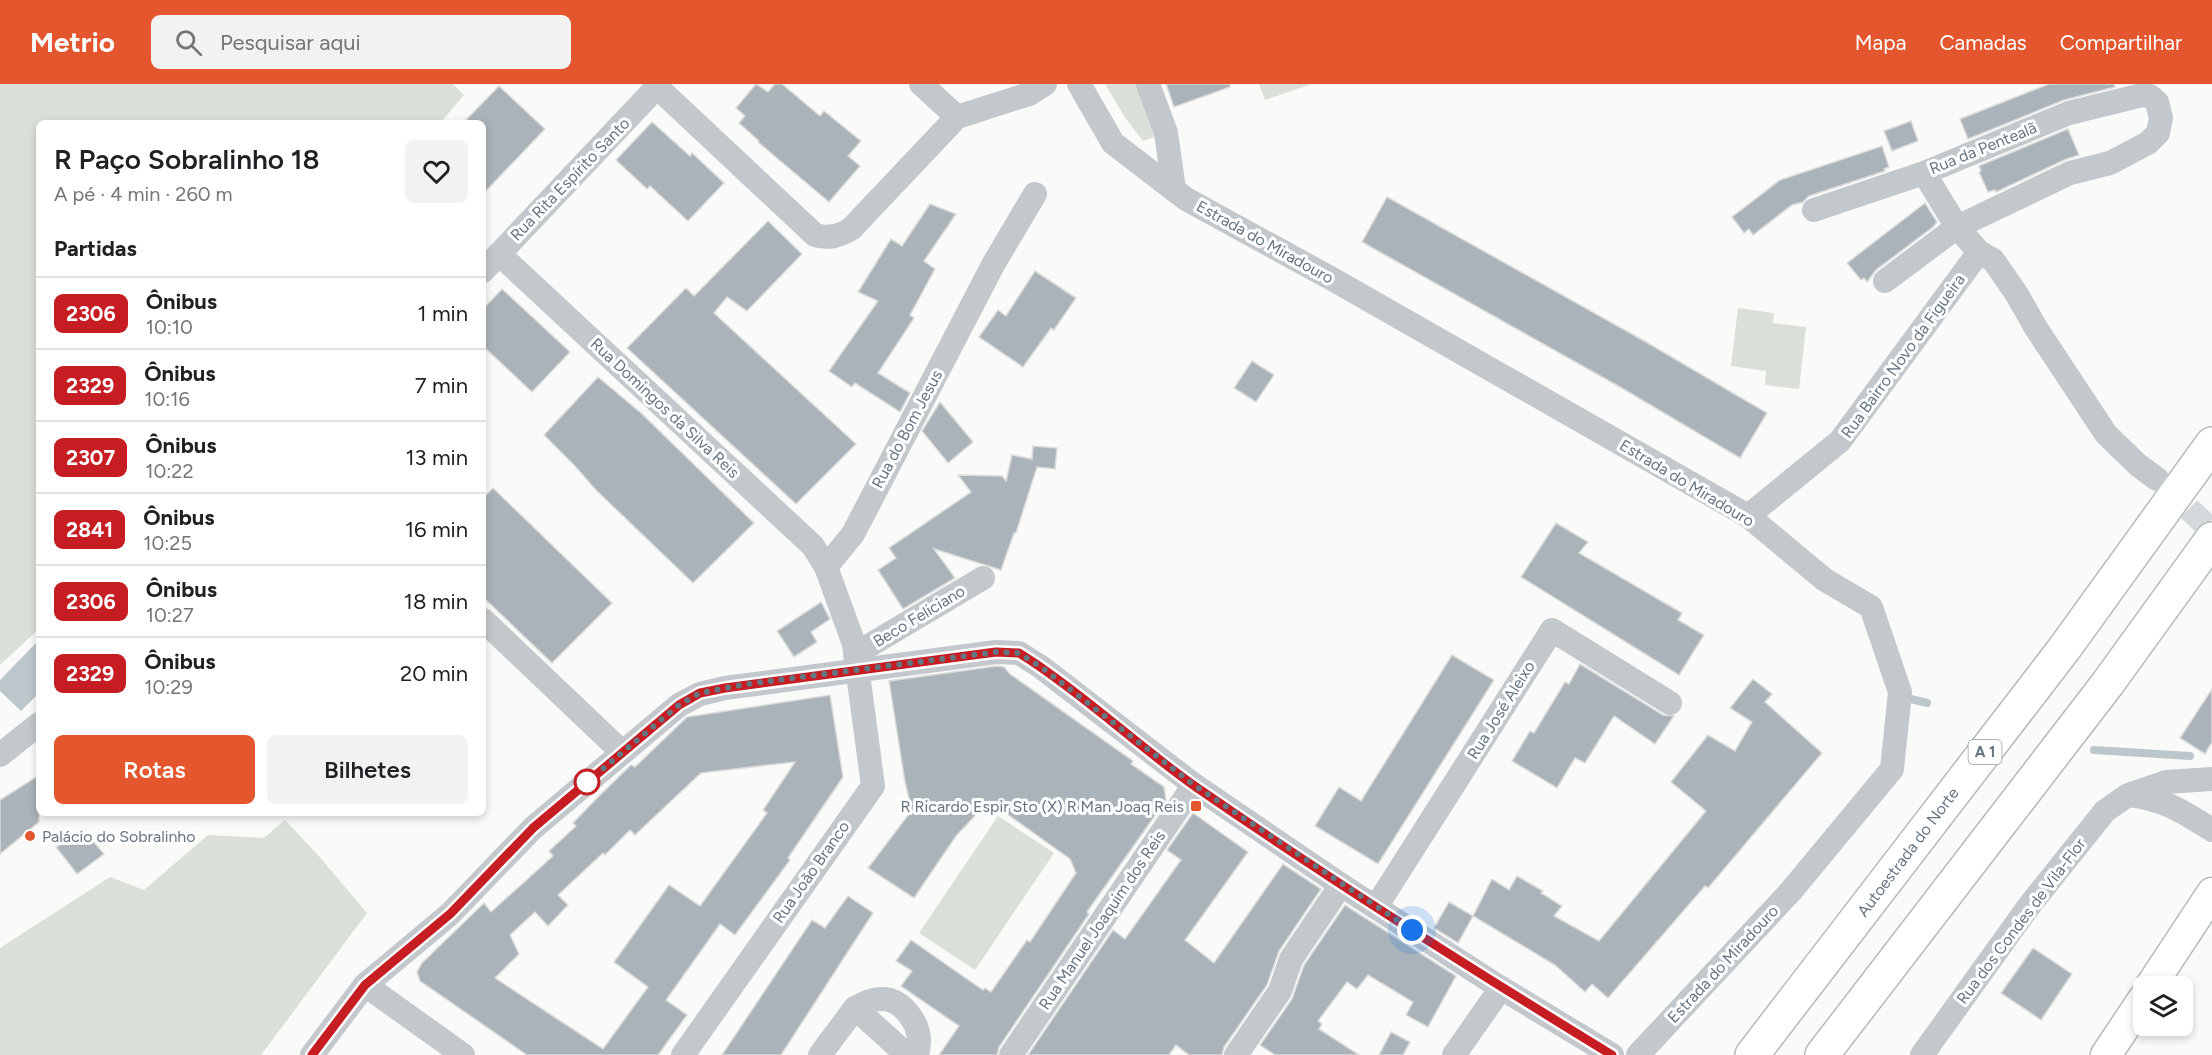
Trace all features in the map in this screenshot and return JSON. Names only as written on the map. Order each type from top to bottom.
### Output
[{"type":"highway","name":"Autoestrada do Norte","points":[[1752,1055],[2064,649],[2212,444]]},
{"type":"highway","points":[[1822,1055],[2108,683],[2212,539]]},
{"type":"main road","points":[[2157,976],[2212,893]]},
{"type":"main road","points":[[2106,1055],[2133,1014]]},
{"type":"street","points":[[921,84],[957,117]]},
{"type":"street","points":[[657,85],[815,235],[823,237],[842,234],[851,229],[957,117],[1029,93],[1045,84]]},
{"type":"street","name":"Estrada do Miradouro","points":[[1078,84],[1113,143],[1186,199],[1334,280],[1748,516],[1825,580],[1871,607],[1900,692],[1892,769],[1791,891],[1638,1055]]},
{"type":"street","points":[[1148,84],[1166,133],[1174,189]]},
{"type":"street","name":"Rua Rita Espírito Santo","points":[[491,263],[657,85]]},
{"type":"street","name":"Rua da Pentealã","points":[[1814,210],[1924,172],[2069,113],[2142,95],[2157,102],[2161,124],[2158,134],[2148,143],[2110,164],[2070,174],[1957,227]]},
{"type":"street","points":[[1924,172],[1957,227],[1979,252],[1993,260],[2005,276],[2036,328],[2106,434],[2138,465],[2157,478]]},
{"type":"street","name":"Rua do Bom Jesus","points":[[826,567],[853,534],[994,264],[1035,194]]},
{"type":"street","points":[[1885,281],[1957,227]]},
{"type":"street","name":"Rua Bairro Novo da Figueira","points":[[1748,516],[1840,441],[1979,252]]},
{"type":"street","name":"Rua Domingos da Silva Reis","points":[[491,263],[803,536],[813,546],[826,567]]},
{"type":"street","points":[[826,567],[852,638],[856,662]]},
{"type":"street","name":"Beco Feliciano","points":[[856,662],[983,578]]},
{"type":"street","points":[[486,623],[622,752]]},
{"type":"street","name":"Rua José Aleixo","points":[[1376,907],[1552,630],[1670,703]]},
{"type":"street","points":[[312,1055],[365,985],[450,914],[533,828],[679,705],[700,693],[856,662],[996,652],[1019,653],[1041,667],[1194,785],[1341,885],[1501,988],[1612,1055]]},
{"type":"street","name":"Rua João Branco","points":[[683,1055],[873,786],[856,662]]},
{"type":"street","points":[[0,755],[36,726]]},
{"type":"street","name":"Rua dos Condes de Vila-Flor","points":[[1922,1055],[2029,906],[2105,812],[2128,795],[2166,782],[2206,782]]},
{"type":"street","name":"Rua Manuel Joaquim dos Reis","points":[[1011,1055],[1194,785]]},
{"type":"street","points":[[2128,795],[2154,798],[2176,807],[2212,830]]},
{"type":"street","points":[[1236,1055],[1280,991],[1292,959],[1341,885]]},
{"type":"street","points":[[365,985],[463,1055]]},
{"type":"street","points":[[1454,1055],[1501,988]]},
{"type":"street","points":[[820,1055],[855,1008],[871,1000],[884,998],[910,1014],[919,1041],[917,1055]]},
{"type":"street","points":[[855,1008],[907,1055]]},
{"type":"shaded area","points":[[0,84],[453,84],[464,95],[443,120],[36,120],[36,632],[0,665]]},
{"type":"shaded area","points":[[1105,84],[1137,84],[1154,137],[1143,141],[1124,116]]},
{"type":"shaded area","points":[[1259,84],[1312,84],[1265,100]]},
{"type":"shaded area","points":[[1738,308],[1774,313],[1773,323],[1806,327],[1799,389],[1765,385],[1766,371],[1731,366]]},
{"type":"shaded area","points":[[36,643],[36,696],[21,711],[0,691],[0,680]]},
{"type":"shaded area","points":[[998,816],[1054,853],[975,970],[919,933]]},
{"type":"shaded area","points":[[285,820],[367,913],[261,1055],[0,1055],[0,948],[110,877],[144,890],[208,835],[264,838]]},
{"type":"building","points":[[756,84],[768,92],[775,84],[782,84],[820,116],[824,111],[861,141],[848,156],[860,166],[829,202],[739,123],[745,116],[736,108]]},
{"type":"building","points":[[1166,84],[1230,84],[1230,87],[1174,107]]},
{"type":"building","points":[[2049,84],[2114,84],[2115,87],[2064,100],[1968,139],[1960,119]]},
{"type":"building","points":[[499,86],[545,129],[486,191],[486,120],[466,120]]},
{"type":"building","points":[[1911,121],[1918,141],[1892,151],[1884,131]]},
{"type":"building","points":[[652,122],[690,156],[692,153],[724,183],[688,221],[650,186],[647,189],[616,160]]},
{"type":"building","points":[[2068,129],[2079,155],[1996,192],[1995,190],[1988,192],[1979,172],[1981,171],[1979,166]]},
{"type":"building","points":[[1882,146],[1889,167],[1884,169],[1885,171],[1809,196],[1803,202],[1792,205],[1753,235],[1749,229],[1744,233],[1732,217],[1780,180]]},
{"type":"building","points":[[1387,197],[1646,342],[1767,413],[1740,458],[1620,387],[1362,242]]},
{"type":"building","points":[[1925,203],[1937,222],[1933,227],[1876,270],[1867,282],[1864,278],[1861,280],[1847,263]]},
{"type":"building","points":[[930,204],[956,214],[924,261],[935,269],[910,315],[914,318],[878,373],[910,393],[900,412],[855,383],[852,387],[829,371],[878,301],[858,292],[891,239],[902,246]]},
{"type":"building","points":[[768,221],[802,254],[747,311],[727,297],[714,313],[856,444],[796,504],[627,348],[686,288],[694,296]]},
{"type":"building","points":[[1035,271],[1076,298],[1054,330],[1051,328],[1023,367],[979,337],[998,310],[1006,316]]},
{"type":"building","points":[[502,289],[570,352],[532,392],[486,349],[486,306]]},
{"type":"building","points":[[1252,361],[1274,375],[1256,402],[1234,388]]},
{"type":"building","points":[[598,377],[641,413],[754,523],[693,583],[596,490],[544,435]]},
{"type":"building","points":[[940,402],[973,442],[948,463],[922,431]]},
{"type":"building","points":[[1033,446],[1057,448],[1055,469],[1037,467],[1016,533],[1014,533],[1001,570],[934,549],[955,578],[903,609],[878,570],[896,558],[889,548],[971,492],[958,475],[1002,476],[1006,481],[1012,455],[1032,459]]},
{"type":"building","points":[[493,488],[612,603],[552,663],[486,600],[486,495]]},
{"type":"building","points":[[1556,523],[1588,542],[1579,553],[1682,613],[1678,620],[1704,635],[1679,675],[1521,577]]},
{"type":"building","points":[[821,602],[830,619],[811,632],[817,642],[794,657],[777,631]]},
{"type":"building","points":[[1452,655],[1494,680],[1378,864],[1315,826],[1339,787],[1361,801]]},
{"type":"building","points":[[1580,664],[1663,715],[1674,716],[1655,744],[1614,716],[1585,763],[1575,758],[1557,788],[1512,761],[1530,731],[1534,733],[1565,682],[1569,684]]},
{"type":"building","points":[[997,666],[1004,667],[1010,674],[1133,761],[1131,764],[1164,787],[1166,800],[1087,912],[1089,914],[999,1047],[997,1055],[939,1055],[959,1026],[901,986],[912,971],[896,961],[911,940],[983,990],[985,988],[991,992],[1027,940],[1030,942],[1076,873],[1070,859],[989,801],[956,836],[914,898],[868,868],[912,810],[905,782],[889,681]]},
{"type":"building","points":[[1753,679],[1772,694],[1765,702],[1822,753],[1708,888],[1705,886],[1608,998],[1592,984],[1585,992],[1555,965],[1473,916],[1492,879],[1509,890],[1517,876],[1543,891],[1541,893],[1562,906],[1554,916],[1599,941],[1706,811],[1671,782],[1708,735],[1735,751],[1752,722],[1730,708]]},
{"type":"building","points":[[2212,689],[2212,742],[2205,754],[2180,738]]},
{"type":"building","points":[[830,695],[843,777],[788,858],[790,860],[735,935],[720,924],[666,1000],[687,1015],[658,1055],[527,1055],[420,981],[417,972],[422,963],[484,903],[491,912],[553,856],[549,851],[576,826],[573,823],[598,797],[631,765],[635,767],[687,717]],"holes":[[[795,762],[763,810],[767,813],[700,906],[669,885],[614,962],[648,987],[603,1049],[495,978],[519,954],[510,935],[535,912],[548,926],[568,905],[558,895],[603,853],[605,855],[630,830],[635,835],[701,773]]]},
{"type":"building","points":[[36,777],[36,816],[39,816],[39,822],[0,854],[0,800]]},
{"type":"building","points":[[1193,813],[1248,852],[1185,940],[1214,963],[1283,864],[1321,889],[1279,951],[1267,985],[1224,1047],[1222,1055],[1189,1055],[1176,1045],[1169,1055],[1028,1055],[1113,930],[1125,939],[1181,860],[1167,850]]},
{"type":"building","points":[[84,830],[104,854],[77,874],[56,847]]},
{"type":"building","points":[[848,896],[873,913],[781,1055],[722,1055],[812,920],[825,928]]},
{"type":"building","points":[[1449,902],[1473,916],[1458,943],[1434,928]]},
{"type":"building","points":[[1345,905],[1456,976],[1428,1027],[1406,1015],[1413,1002],[1368,975],[1357,989],[1347,982],[1318,1021],[1322,1024],[1319,1029],[1359,1055],[1275,1055],[1260,1045],[1292,999],[1304,965]]},
{"type":"building","points":[[2033,948],[2072,974],[2041,1020],[2001,993]]},
{"type":"building","points":[[1391,1032],[1410,1042],[1403,1055],[1379,1055]]},
{"type":"waterway","points":[[1911,699],[1927,703]]},
{"type":"waterway","points":[[2094,750],[2190,756]]},
{"type":"tunnel","points":[[2163,484],[2212,531]]},
{"type":"bus line","name":"2306","points":[[312,1055],[365,985],[450,914],[533,828],[679,705],[700,693],[725,688],[996,652],[1019,653],[1041,667],[1194,785],[1341,885],[1501,988],[1612,1055]]},
{"type":"place","name":"R Ricardo Espir Sto (X) R Man Joaq Reis","points":[[1196,806]]},
{"type":"place","name":"Palácio do Sobralinho","points":[[30,836]]},
{"type":"route","points":[[587,782],[679,705],[700,693],[747,684],[996,652],[1019,653],[1041,667],[1194,785],[1341,885],[1412,930]]}]
